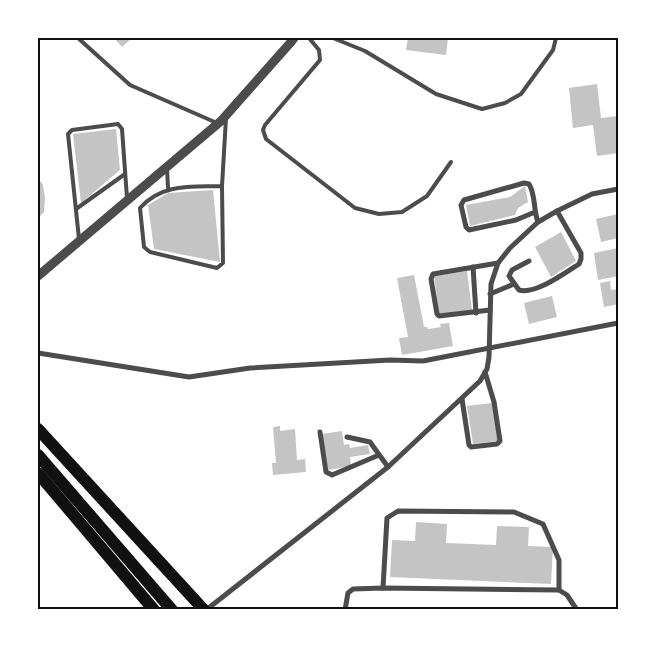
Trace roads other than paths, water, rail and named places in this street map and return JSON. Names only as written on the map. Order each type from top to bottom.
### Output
[{"type":"highway","points":[[38,429],[205,610]]},
{"type":"highway","points":[[38,455],[172,610]]},
{"type":"highway","points":[[38,473],[154,610]]},
{"type":"street","points":[[38,276],[226,116],[294,38]]},
{"type":"street","points":[[534,212],[516,220],[470,230],[466,227],[461,205],[464,200],[524,183],[529,184],[534,193],[534,212],[538,222]]},
{"type":"street","points":[[205,610],[388,467],[480,381],[487,369],[490,349],[491,284],[498,264],[510,248],[538,222],[592,194],[618,189]]},
{"type":"street","points":[[529,260],[512,270],[509,276],[518,290],[527,291],[548,283],[579,264],[581,253],[557,211]]},
{"type":"street","points":[[490,310],[439,316],[437,314],[432,279],[433,274],[498,264]]},
{"type":"street","points":[[473,267],[476,313]]},
{"type":"street","points":[[490,294],[514,284]]},
{"type":"street","points":[[38,353],[189,377],[250,368],[390,360],[423,361],[618,323]]},
{"type":"street","points":[[462,399],[469,445],[471,447],[497,444],[500,441],[494,402],[485,372]]},
{"type":"street","points":[[320,432],[326,472],[328,474],[332,475],[379,455]]},
{"type":"street","points":[[347,437],[370,442],[388,467]]},
{"type":"street","points":[[383,588],[387,518],[398,511],[514,512],[543,524],[560,560],[559,590]]},
{"type":"street","points":[[345,610],[348,593],[353,589],[383,588],[559,590],[567,595],[577,610]]},
{"type":"lane","points":[[78,38],[130,85],[218,123]]},
{"type":"lane","points":[[309,38],[319,50],[320,60],[265,125],[266,139],[355,208],[379,214],[402,212],[427,196],[451,162]]},
{"type":"lane","points":[[333,38],[365,51],[436,94],[482,109],[505,103],[521,94],[553,50],[556,38]]},
{"type":"lane","points":[[222,186],[168,188],[148,199],[140,208],[144,246],[150,252],[217,268],[223,263],[222,186],[226,116]]},
{"type":"lane","points":[[79,241],[68,134],[72,130],[118,124],[122,129],[127,201]]},
{"type":"lane","points":[[166,167],[168,188]]},
{"type":"lane","points":[[76,209],[125,174]]}]
